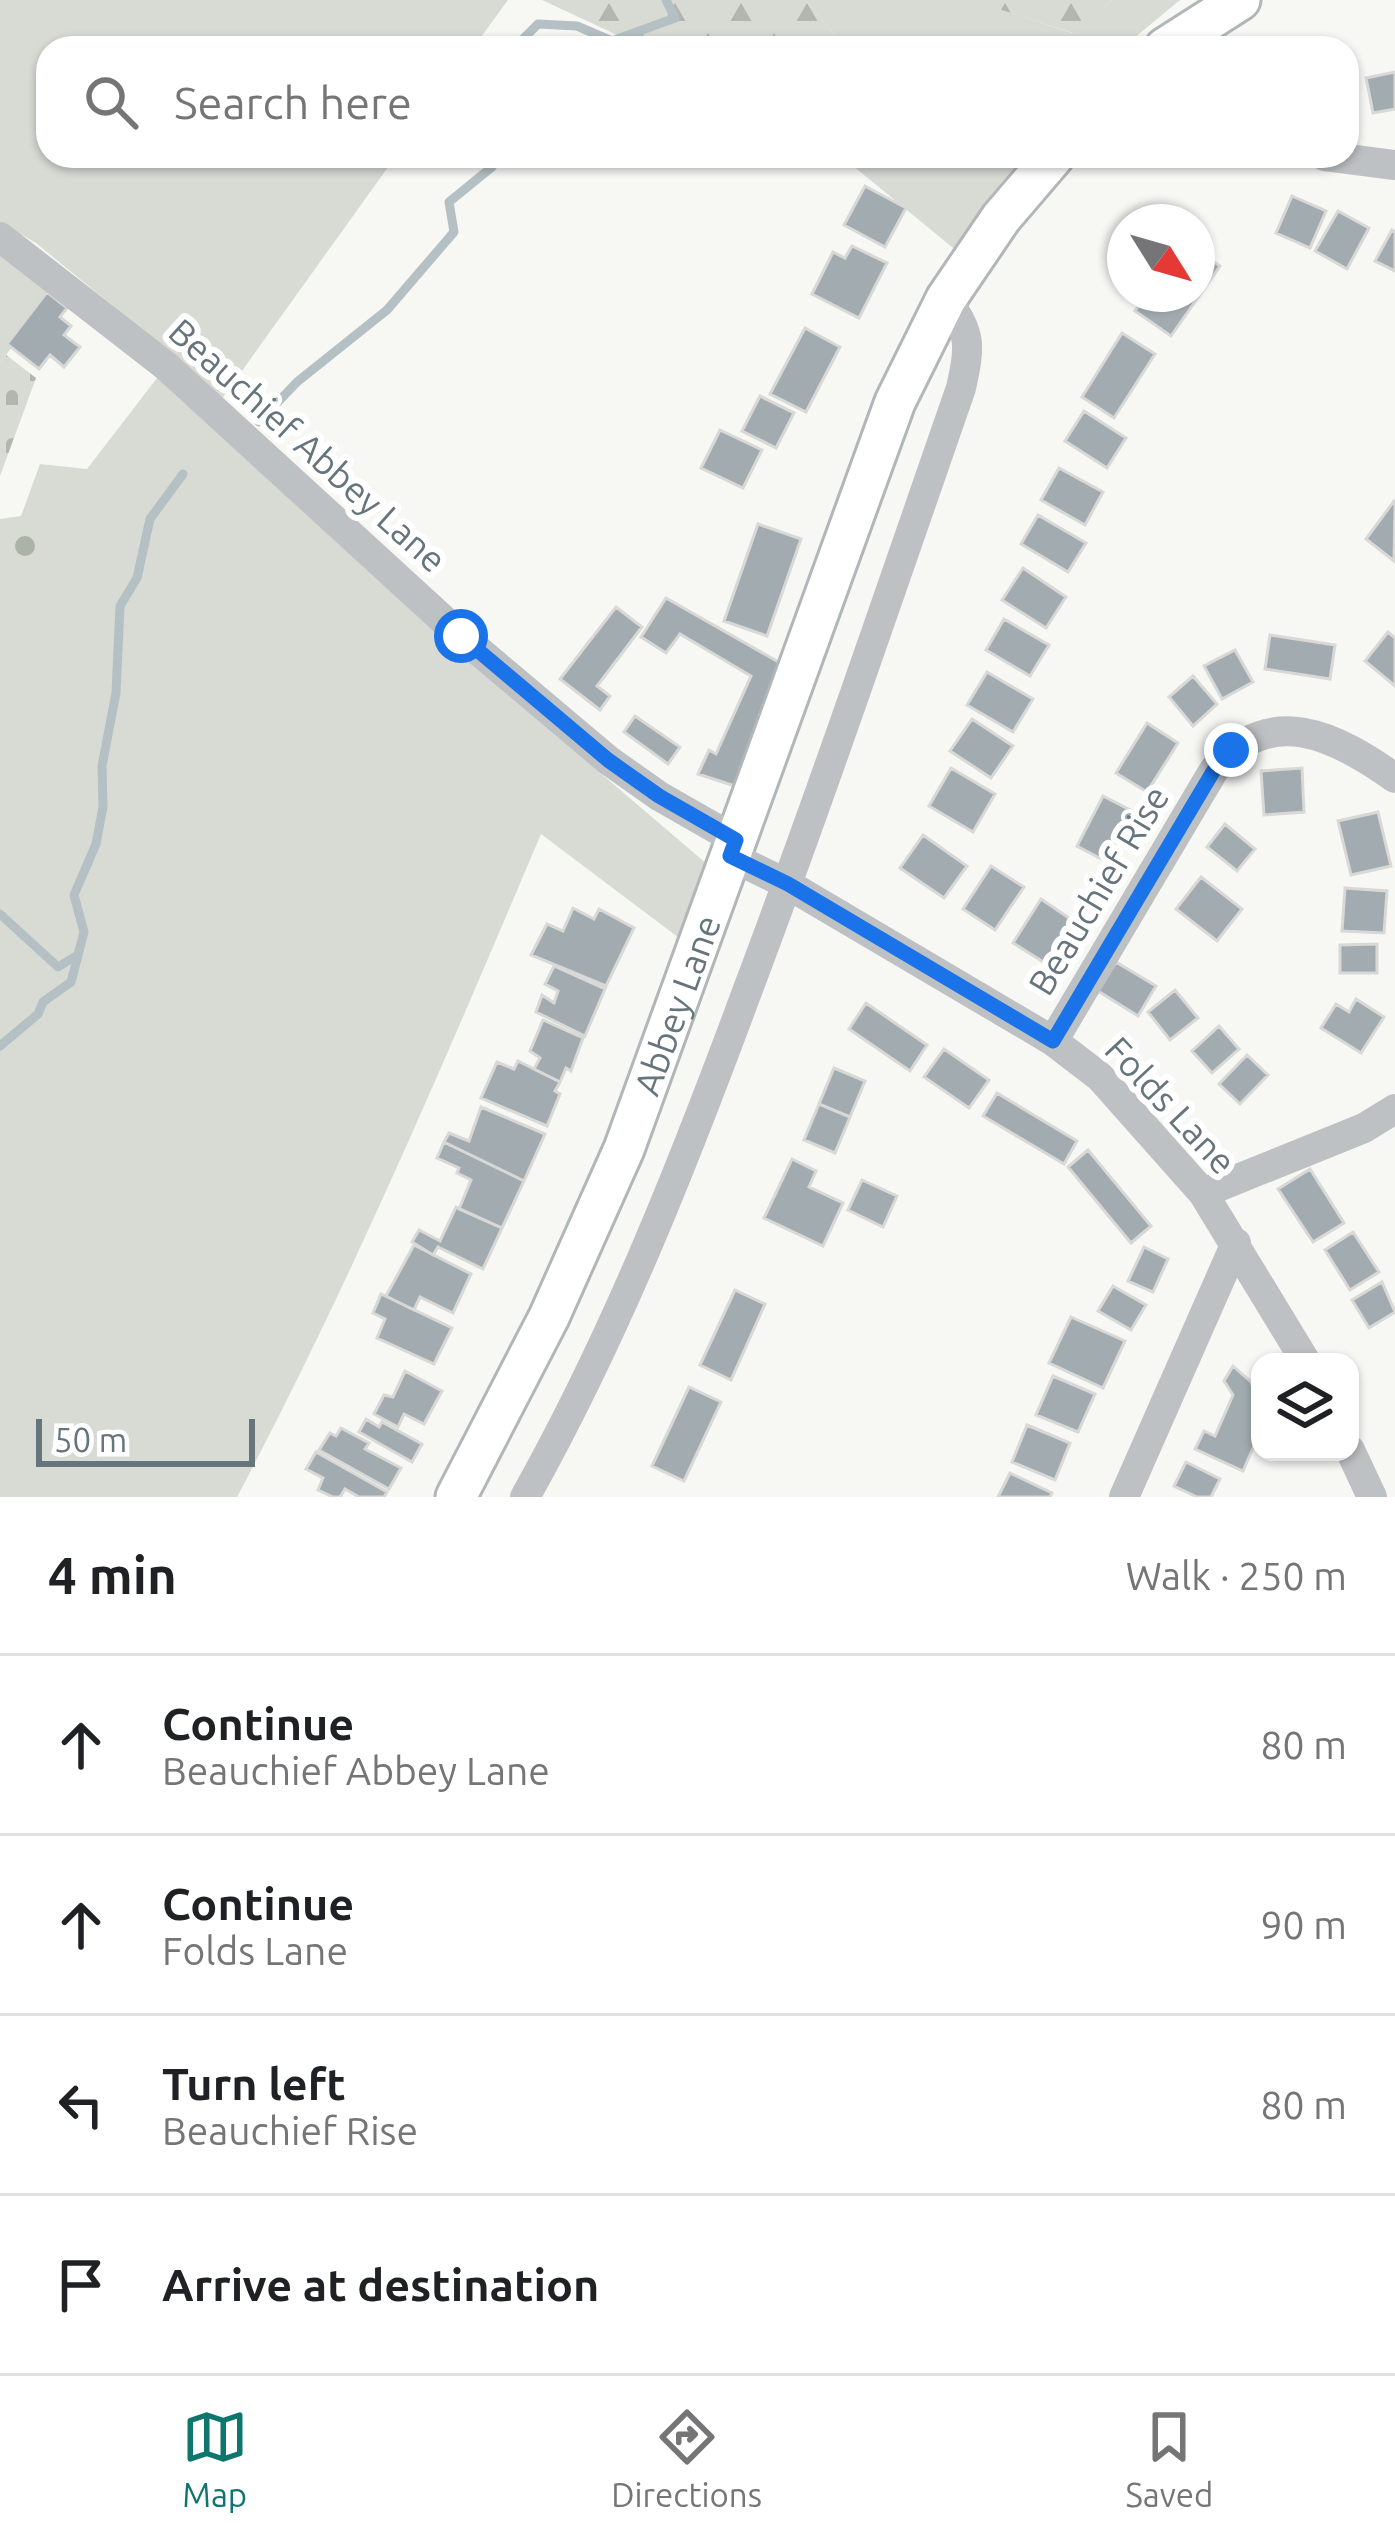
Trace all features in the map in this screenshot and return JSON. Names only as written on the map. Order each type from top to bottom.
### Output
[{"type":"main road","points":[[1184,36],[1240,0]]},
{"type":"main road","name":"Abbey Lane","points":[[456,1497],[549,1317],[624,1149],[895,402],[946,299],[1001,218],[1044,168]]},
{"type":"street","points":[[1359,160],[1395,165]]},
{"type":"street","name":"Beauchief Abbey Lane","points":[[0,237],[166,366],[461,636],[608,760],[734,848]]},
{"type":"street","name":"Abbey Lane","points":[[525,1497],[610,1328],[682,1166],[788,884],[961,388],[969,352],[964,323],[946,299]]},
{"type":"street","name":"Beauchief Rise","points":[[1053,1041],[1214,770],[1231,750],[1254,737],[1287,731],[1324,735],[1351,747],[1395,778]]},
{"type":"street","name":"Folds Lane","points":[[734,848],[1053,1041],[1100,1077],[1203,1193],[1301,1353]]},
{"type":"street","points":[[1203,1193],[1364,1128],[1395,1109]]},
{"type":"street","points":[[1124,1497],[1236,1243]]},
{"type":"street","points":[[1355,1461],[1372,1497]]},
{"type":"green space","points":[[0,0],[508,0],[482,36],[36,36],[36,168],[387,168],[206,421],[441,637],[728,882],[703,956],[541,834],[358,1252],[237,1497],[0,1497],[0,519],[21,516],[40,464],[87,469],[174,356],[36,243],[0,222]]},
{"type":"green space","points":[[542,0],[805,0],[835,35],[835,36],[619,36]]},
{"type":"green space","points":[[805,0],[987,0],[987,5],[1072,33],[1112,0],[1180,0],[1136,36],[835,35]]},
{"type":"green space","points":[[987,0],[1112,0],[1073,33],[986,5]]},
{"type":"green space","points":[[856,168],[1042,168],[986,275]]},
{"type":"green space","points":[[0,247],[52,286],[7,343],[12,347],[0,363]]},
{"type":"green space","points":[[6,355],[36,378],[0,476],[0,363]]},
{"type":"building","points":[[1395,72],[1395,109],[1373,113],[1366,78]]},
{"type":"building","points":[[865,186],[906,208],[885,247],[844,225]]},
{"type":"building","points":[[1292,196],[1326,211],[1310,248],[1276,233]]},
{"type":"building","points":[[1338,211],[1369,228],[1347,269],[1315,251]]},
{"type":"building","points":[[1392,230],[1395,232],[1395,271],[1375,261]]},
{"type":"building","points":[[852,246],[887,263],[859,318],[812,294],[833,252],[845,258]]},
{"type":"building","points":[[47,292],[67,308],[60,317],[71,326],[64,335],[80,347],[64,367],[50,355],[39,369],[7,344]]},
{"type":"building","points":[[1136,312],[1188,312],[1171,336]]},
{"type":"building","points":[[805,328],[840,347],[806,412],[770,394]]},
{"type":"building","points":[[1122,333],[1155,354],[1114,418],[1082,397]]},
{"type":"building","points":[[760,396],[794,413],[776,448],[742,431]]},
{"type":"building","points":[[1084,411],[1126,438],[1107,468],[1065,441]]},
{"type":"building","points":[[720,430],[762,450],[743,488],[701,468]]},
{"type":"building","points":[[1059,468],[1103,492],[1085,525],[1041,500]]},
{"type":"building","points":[[1395,502],[1394,561],[1366,539]]},
{"type":"building","points":[[1038,515],[1086,543],[1068,572],[1021,544]]},
{"type":"building","points":[[758,524],[801,539],[767,636],[724,621]]},
{"type":"building","points":[[1023,568],[1066,597],[1046,628],[1002,600]]},
{"type":"building","points":[[666,598],[782,664],[738,787],[698,774],[709,750],[716,754],[751,676],[680,634],[666,653],[641,637]]},
{"type":"building","points":[[616,607],[642,627],[597,686],[610,696],[600,710],[560,679]]},
{"type":"building","points":[[1004,619],[1049,645],[1030,676],[986,650]]},
{"type":"building","points":[[1388,632],[1395,638],[1395,686],[1365,661]]},
{"type":"building","points":[[1270,635],[1335,645],[1330,679],[1265,669]]},
{"type":"building","points":[[1235,650],[1253,682],[1222,699],[1204,666]]},
{"type":"building","points":[[987,672],[1033,699],[1013,732],[967,705]]},
{"type":"building","points":[[1193,676],[1217,704],[1193,726],[1169,697]]},
{"type":"building","points":[[635,716],[680,747],[668,764],[624,732]]},
{"type":"building","points":[[972,719],[1013,746],[991,778],[950,751]]},
{"type":"building","points":[[1147,723],[1178,743],[1147,792],[1116,773]]},
{"type":"building","points":[[951,768],[995,794],[973,832],[929,806]]},
{"type":"building","points":[[1302,768],[1304,812],[1264,815],[1261,771]]},
{"type":"building","points":[[1103,796],[1134,812],[1107,862],[1077,846]]},
{"type":"building","points":[[1378,812],[1391,866],[1351,875],[1338,821]]},
{"type":"building","points":[[1225,824],[1255,849],[1237,871],[1207,847]]},
{"type":"building","points":[[923,835],[967,866],[944,898],[900,868]]},
{"type":"building","points":[[991,866],[1024,887],[995,930],[963,909]]},
{"type":"building","points":[[1201,877],[1242,909],[1217,941],[1176,909]]},
{"type":"building","points":[[1345,888],[1387,891],[1384,933],[1342,931]]},
{"type":"building","points":[[1041,899],[1072,920],[1045,963],[1013,943]]},
{"type":"building","points":[[573,908],[594,919],[599,909],[634,928],[606,986],[531,955],[547,924],[563,931]]},
{"type":"building","points":[[1377,944],[1377,973],[1340,973],[1340,945]]},
{"type":"building","points":[[1116,962],[1156,986],[1138,1016],[1098,991]]},
{"type":"building","points":[[554,966],[605,989],[585,1036],[536,1012],[542,995],[554,1003],[558,991],[545,984]]},
{"type":"building","points":[[1175,990],[1198,1018],[1170,1040],[1148,1012]]},
{"type":"building","points":[[1356,999],[1384,1017],[1361,1053],[1321,1028],[1336,1004],[1349,1012]]},
{"type":"building","points":[[866,1003],[927,1045],[910,1071],[849,1029]]},
{"type":"building","points":[[543,1020],[583,1038],[571,1071],[566,1068],[560,1082],[534,1069],[540,1058],[530,1051]]},
{"type":"building","points":[[1219,1026],[1239,1049],[1212,1073],[1192,1051]]},
{"type":"building","points":[[944,1049],[989,1080],[969,1108],[924,1077]]},
{"type":"building","points":[[1247,1055],[1268,1075],[1240,1104],[1219,1084]]},
{"type":"building","points":[[518,1061],[560,1082],[547,1126],[481,1098],[497,1062],[514,1069]]},
{"type":"building","points":[[834,1068],[865,1081],[850,1117],[819,1104]]},
{"type":"building","points":[[997,1093],[1077,1141],[1064,1164],[983,1116]]},
{"type":"building","points":[[819,1104],[850,1117],[835,1153],[804,1140]]},
{"type":"building","points":[[481,1107],[545,1134],[524,1181],[444,1142],[449,1133],[469,1141]]},
{"type":"building","points":[[444,1142],[524,1181],[502,1228],[459,1209],[471,1180],[437,1158]]},
{"type":"building","points":[[1088,1150],[1151,1226],[1131,1243],[1068,1167]]},
{"type":"building","points":[[792,1159],[816,1171],[809,1187],[843,1203],[823,1246],[764,1218]]},
{"type":"building","points":[[1310,1169],[1344,1223],[1313,1242],[1278,1189]]},
{"type":"building","points":[[862,1180],[897,1196],[883,1227],[848,1210]]},
{"type":"building","points":[[456,1207],[502,1228],[483,1269],[438,1247],[433,1255],[412,1242],[419,1230],[440,1241]]},
{"type":"building","points":[[1353,1232],[1379,1272],[1350,1290],[1325,1250]]},
{"type":"building","points":[[414,1245],[471,1274],[453,1313],[420,1297],[414,1310],[386,1296]]},
{"type":"building","points":[[1144,1247],[1168,1259],[1153,1292],[1128,1281]]},
{"type":"building","points":[[1382,1282],[1395,1312],[1369,1328],[1352,1300]]},
{"type":"building","points":[[1113,1286],[1146,1305],[1131,1330],[1098,1311]]},
{"type":"building","points":[[735,1290],[765,1304],[731,1380],[700,1365]]},
{"type":"building","points":[[381,1294],[452,1328],[434,1364],[377,1338],[385,1319],[373,1313]]},
{"type":"building","points":[[1071,1317],[1125,1341],[1103,1388],[1049,1363]]},
{"type":"building","points":[[1233,1366],[1251,1382],[1251,1453],[1243,1471],[1195,1449],[1204,1431],[1215,1436],[1233,1395],[1224,1381]]},
{"type":"building","points":[[405,1371],[442,1391],[424,1424],[404,1414],[398,1427],[374,1414],[384,1395],[393,1397]]},
{"type":"building","points":[[1053,1376],[1095,1394],[1078,1432],[1036,1415]]},
{"type":"building","points":[[689,1387],[721,1402],[684,1481],[652,1466]]},
{"type":"building","points":[[366,1419],[379,1427],[382,1422],[422,1444],[412,1462],[359,1432]]},
{"type":"building","points":[[1027,1425],[1070,1443],[1055,1480],[1012,1462]]},
{"type":"building","points":[[341,1428],[369,1443],[365,1449],[401,1468],[389,1489],[319,1450],[330,1433],[336,1436]]},
{"type":"building","points":[[316,1452],[387,1492],[384,1497],[359,1497],[345,1489],[340,1497],[333,1497],[318,1490],[323,1478],[306,1469]]},
{"type":"building","points":[[1186,1462],[1220,1479],[1211,1497],[1197,1497],[1174,1486]]},
{"type":"building","points":[[1010,1473],[1052,1493],[1050,1497],[998,1497]]},
{"type":"waterway","points":[[626,36],[675,18],[666,0]]},
{"type":"waterway","points":[[526,36],[538,24],[577,26],[600,36]]},
{"type":"waterway","points":[[259,422],[297,382],[387,310],[454,232],[449,202],[491,168]]},
{"type":"waterway","points":[[0,1046],[38,1014],[43,1002],[71,982],[84,932],[74,895],[96,844],[103,807],[102,766],[116,693],[120,606],[137,578],[150,519],[183,474]]},
{"type":"waterway","points":[[0,914],[58,967],[76,956]]},
{"type":"route","points":[[461,636],[608,760],[736,840],[730,856],[788,884],[1053,1041],[1214,770],[1231,750]]}]
